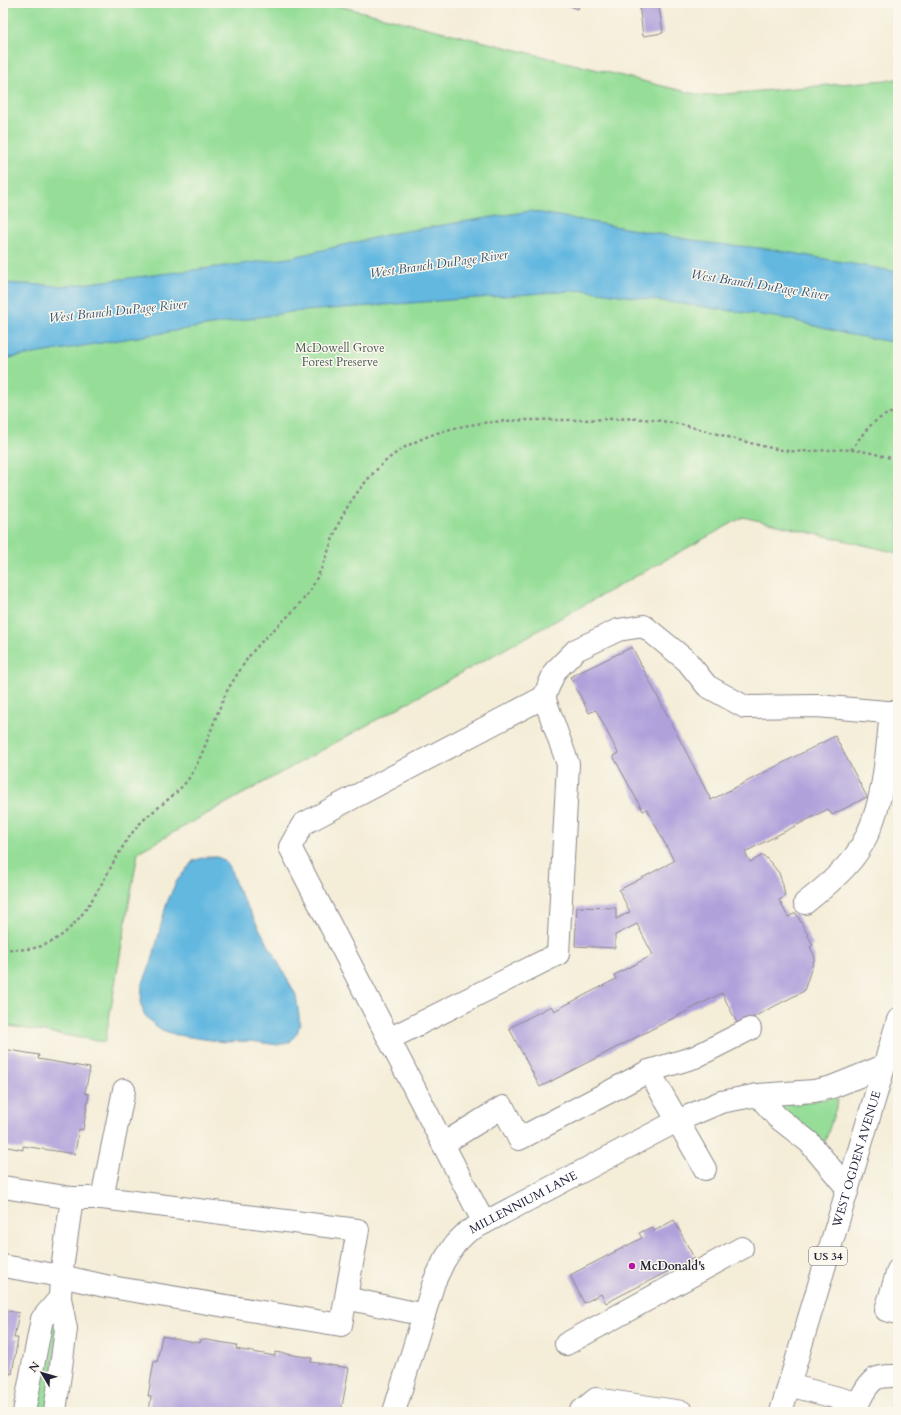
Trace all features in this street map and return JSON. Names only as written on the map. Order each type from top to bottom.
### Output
[{"type":"street","points":[[484,1223],[290,847],[303,824],[544,697],[555,671],[576,650],[618,630],[644,626],[687,660],[708,686],[745,707],[817,706],[894,712],[876,811],[867,834],[855,855],[836,879],[806,903]]},
{"type":"street","points":[[389,1039],[558,954],[568,764],[544,697]]},
{"type":"street","points":[[443,1144],[503,1108],[519,1139],[649,1071],[695,1058],[750,1029]]},
{"type":"street","name":"WEST OGDEN AVENUE","points":[[781,1412],[884,1066],[896,1033]]},
{"type":"street","name":"MILLENNIUM LANE","points":[[394,1412],[434,1282],[444,1261],[455,1244],[467,1232],[677,1121],[721,1102],[758,1095],[814,1091],[832,1087],[884,1066]]},
{"type":"street","points":[[649,1071],[705,1169]]},
{"type":"street","points":[[102,1198],[124,1090]]},
{"type":"street","points":[[758,1095],[777,1117],[809,1142],[848,1189]]},
{"type":"street","points":[[3,1187],[72,1198],[102,1198],[358,1230],[341,1325],[106,1286],[61,1276],[3,1266]]},
{"type":"street","points":[[55,1412],[66,1329],[60,1298],[61,1276],[72,1198]]},
{"type":"street","points":[[566,1344],[742,1248]]},
{"type":"street","points":[[898,1270],[886,1310],[898,1313]]},
{"type":"street","points":[[24,1412],[42,1319],[60,1298]]},
{"type":"street","points":[[346,1298],[424,1315]]},
{"type":"street","points":[[789,1385],[856,1408],[874,1379],[886,1376],[898,1376]]},
{"type":"street","points":[[580,1412],[596,1399],[682,1412]]},
{"type":"path","points":[[851,450],[867,428],[883,415],[898,411]]},
{"type":"path","points":[[3,948],[19,951],[47,946],[69,929],[88,908],[120,849],[138,825],[162,806],[188,779],[203,754],[229,689],[245,664],[270,634],[293,613],[313,586],[328,555],[340,522],[356,496],[376,470],[400,450],[425,437],[452,427],[510,420],[632,418],[660,420],[690,426],[785,451],[851,450],[898,460]]},
{"type":"green space","name":"McDowell Grove Forest Preserve","points":[[3,3],[327,3],[703,96],[898,79],[898,553],[743,517],[138,852],[105,1042],[3,1025]]},
{"type":"green space","points":[[835,1097],[838,1101],[825,1142],[822,1144],[771,1103],[777,1100],[798,1104]]},
{"type":"green space","points":[[60,1314],[47,1412],[36,1412],[52,1318]]},
{"type":"water","name":"West Branch DuPage River","points":[[530,211],[709,243],[770,249],[898,272],[898,343],[846,334],[788,319],[584,290],[291,312],[3,359],[3,283],[65,286],[289,258],[394,233]]},
{"type":"water","points":[[205,857],[217,857],[224,860],[230,868],[237,888],[296,995],[300,1023],[297,1033],[290,1042],[278,1045],[250,1041],[224,1042],[177,1035],[162,1030],[152,1023],[144,1014],[141,1005],[142,985],[152,961],[166,905],[176,882],[193,861]]},
{"type":"building","points":[[562,3],[580,3],[578,9]]},
{"type":"building","points":[[639,3],[683,4],[659,7],[663,33],[643,36]]},
{"type":"building","points":[[632,647],[711,800],[835,736],[867,797],[832,815],[828,809],[745,852],[750,862],[763,855],[779,873],[785,897],[779,900],[788,917],[796,913],[813,945],[810,947],[815,957],[804,991],[738,1025],[722,993],[540,1087],[509,1028],[551,1006],[554,1011],[616,979],[614,975],[653,955],[637,924],[615,935],[615,948],[575,946],[577,907],[616,908],[616,919],[630,912],[619,890],[674,861],[647,809],[643,811],[613,756],[618,753],[596,710],[589,713],[570,677]]},
{"type":"building","points":[[3,1049],[39,1055],[38,1059],[90,1068],[85,1093],[89,1094],[83,1130],[79,1129],[75,1154],[23,1146],[23,1150],[3,1146]]},
{"type":"building","name":"McDonald's","points":[[674,1220],[694,1258],[606,1303],[601,1294],[584,1303],[570,1275],[642,1238],[639,1233],[652,1227],[654,1231]]},
{"type":"building","points":[[3,1310],[19,1313],[14,1338],[18,1338],[12,1374],[8,1373],[4,1398]]},
{"type":"building","points":[[162,1336],[200,1343],[201,1339],[237,1345],[236,1349],[275,1356],[275,1352],[312,1358],[311,1362],[349,1368],[341,1412],[149,1412],[151,1397],[148,1396],[154,1361],[157,1362]]},
{"type":"building","points":[[895,1394],[898,1394],[898,1412],[892,1412]]},
{"type":"place","name":"McDonald's","points":[[632,1266]]}]
